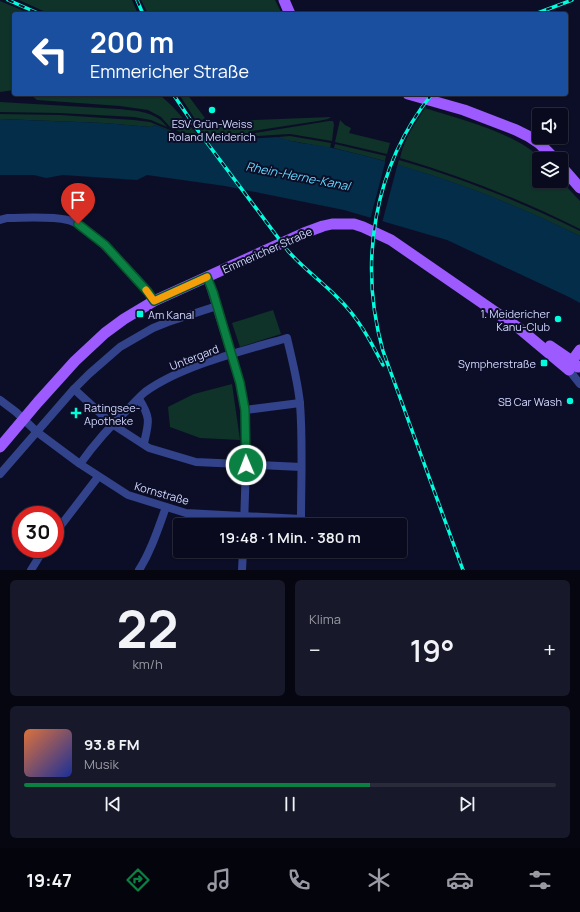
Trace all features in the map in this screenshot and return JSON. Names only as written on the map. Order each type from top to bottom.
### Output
[{"type":"main road","points":[[284,0],[289,12]]},
{"type":"main road","points":[[415,96],[464,110],[516,130],[540,144],[548,152]]},
{"type":"main road","points":[[568,173],[578,184]]},
{"type":"main road","name":"Emmericher Straße","points":[[0,447],[75,361],[105,333],[131,314],[154,301],[315,228],[332,224],[354,224],[371,230],[391,240],[576,366]]},
{"type":"main road","points":[[576,366],[580,350]]},
{"type":"street","points":[[0,220],[7,218],[55,219],[69,220],[78,224],[105,245],[148,292],[154,301]]},
{"type":"street","points":[[207,277],[232,355],[240,383],[245,410],[246,465],[244,516]]},
{"type":"street","points":[[0,474],[74,389],[120,347],[153,328],[217,306]]},
{"type":"street","name":"Untergard","points":[[80,464],[96,441],[112,424],[144,393],[153,387],[184,371],[287,338],[295,370],[300,403],[301,518]]},
{"type":"street","points":[[576,366],[580,384]]},
{"type":"street","points":[[74,389],[112,424],[150,448],[196,462],[301,467]]},
{"type":"street","points":[[138,399],[146,411],[148,421],[144,444]]},
{"type":"street","name":"Kornstraße","points":[[0,400],[24,419],[37,432],[80,464],[128,495],[186,513],[282,518]]},
{"type":"street","points":[[245,410],[300,403]]},
{"type":"street","points":[[64,521],[98,476]]},
{"type":"street","points":[[139,570],[146,559],[166,507]]},
{"type":"street","points":[[31,570],[38,558]]},
{"type":"street","points":[[242,570],[243,558]]},
{"type":"green space","points":[[19,0],[132,0],[137,12],[46,12]]},
{"type":"green space","points":[[141,0],[275,0],[281,12],[147,12]]},
{"type":"green space","points":[[0,1],[26,12],[12,12],[12,90],[0,92]]},
{"type":"green space","points":[[32,96],[161,96],[198,135],[180,132],[171,128],[161,117],[148,110],[120,106],[37,100]]},
{"type":"green space","points":[[180,96],[188,96],[205,118],[202,120],[209,130],[219,123],[229,121],[331,117],[318,121],[252,131],[246,136],[215,138],[206,137],[199,128]]},
{"type":"green space","points":[[0,102],[139,111],[157,118],[167,127],[151,120],[134,117],[60,113],[0,112]]},
{"type":"green space","points":[[425,108],[503,134],[531,150],[533,152],[532,152],[532,188],[568,188],[580,201],[580,229],[492,189],[400,158],[407,138]]},
{"type":"green space","points":[[0,114],[60,115],[134,120],[150,122],[177,133],[199,138],[176,134],[155,125],[151,127],[103,123],[0,119]]},
{"type":"green space","points":[[340,120],[351,128],[349,133],[390,143],[387,154],[335,142]]},
{"type":"green space","points":[[333,121],[334,124],[332,141],[290,134],[257,136],[254,134],[255,133]]},
{"type":"green space","points":[[290,136],[331,143],[330,148],[286,140],[278,137]]},
{"type":"green space","points":[[335,144],[386,156],[385,161],[334,148]]},
{"type":"green space","points":[[399,160],[468,183],[536,210],[580,231],[580,236],[536,215],[490,196],[397,165]]},
{"type":"green space","points":[[273,310],[281,334],[240,347],[232,323]]},
{"type":"green space","points":[[232,384],[240,440],[200,438],[170,427],[168,407],[194,394]]},
{"type":"water","name":"Rhein-Herne-Kanal","points":[[0,119],[103,123],[151,127],[155,125],[176,134],[216,141],[278,137],[296,142],[328,147],[409,168],[459,184],[508,203],[580,236],[580,303],[447,240],[344,210],[225,186],[147,175],[137,180],[63,175],[46,178],[34,175],[0,175]]},
{"type":"pier","points":[[386,159],[398,163],[382,223],[370,220]]},
{"type":"railway","points":[[8,0],[35,12]]},
{"type":"railway","points":[[137,0],[142,12]]},
{"type":"railway","points":[[540,12],[572,0]]},
{"type":"railway","points":[[174,96],[196,128],[288,251],[337,297],[351,313],[368,338],[383,365]]},
{"type":"railway","points":[[431,96],[412,122],[396,152],[384,183],[376,216],[372,250],[372,283],[376,317],[383,351],[463,570]]},
{"type":"slow traffic","points":[[146,290],[154,301],[207,277]]},
{"type":"place","name":"ESV Grün-Weiss Roland Meiderich","points":[[212,110]]},
{"type":"place","name":"Am Kanal","points":[[140,314]]},
{"type":"place","name":"1. Meidericher Kanu-Club","points":[[558,319]]},
{"type":"place","name":"Sympherstraße","points":[[544,363]]},
{"type":"place","name":"SB Car Wash","points":[[570,401]]},
{"type":"place","name":"Ratingsee- Apotheke","points":[[76,413]]},
{"type":"route","points":[[78,224],[105,245],[148,292],[154,301],[207,277],[213,292],[240,383],[245,410],[246,465]]}]
